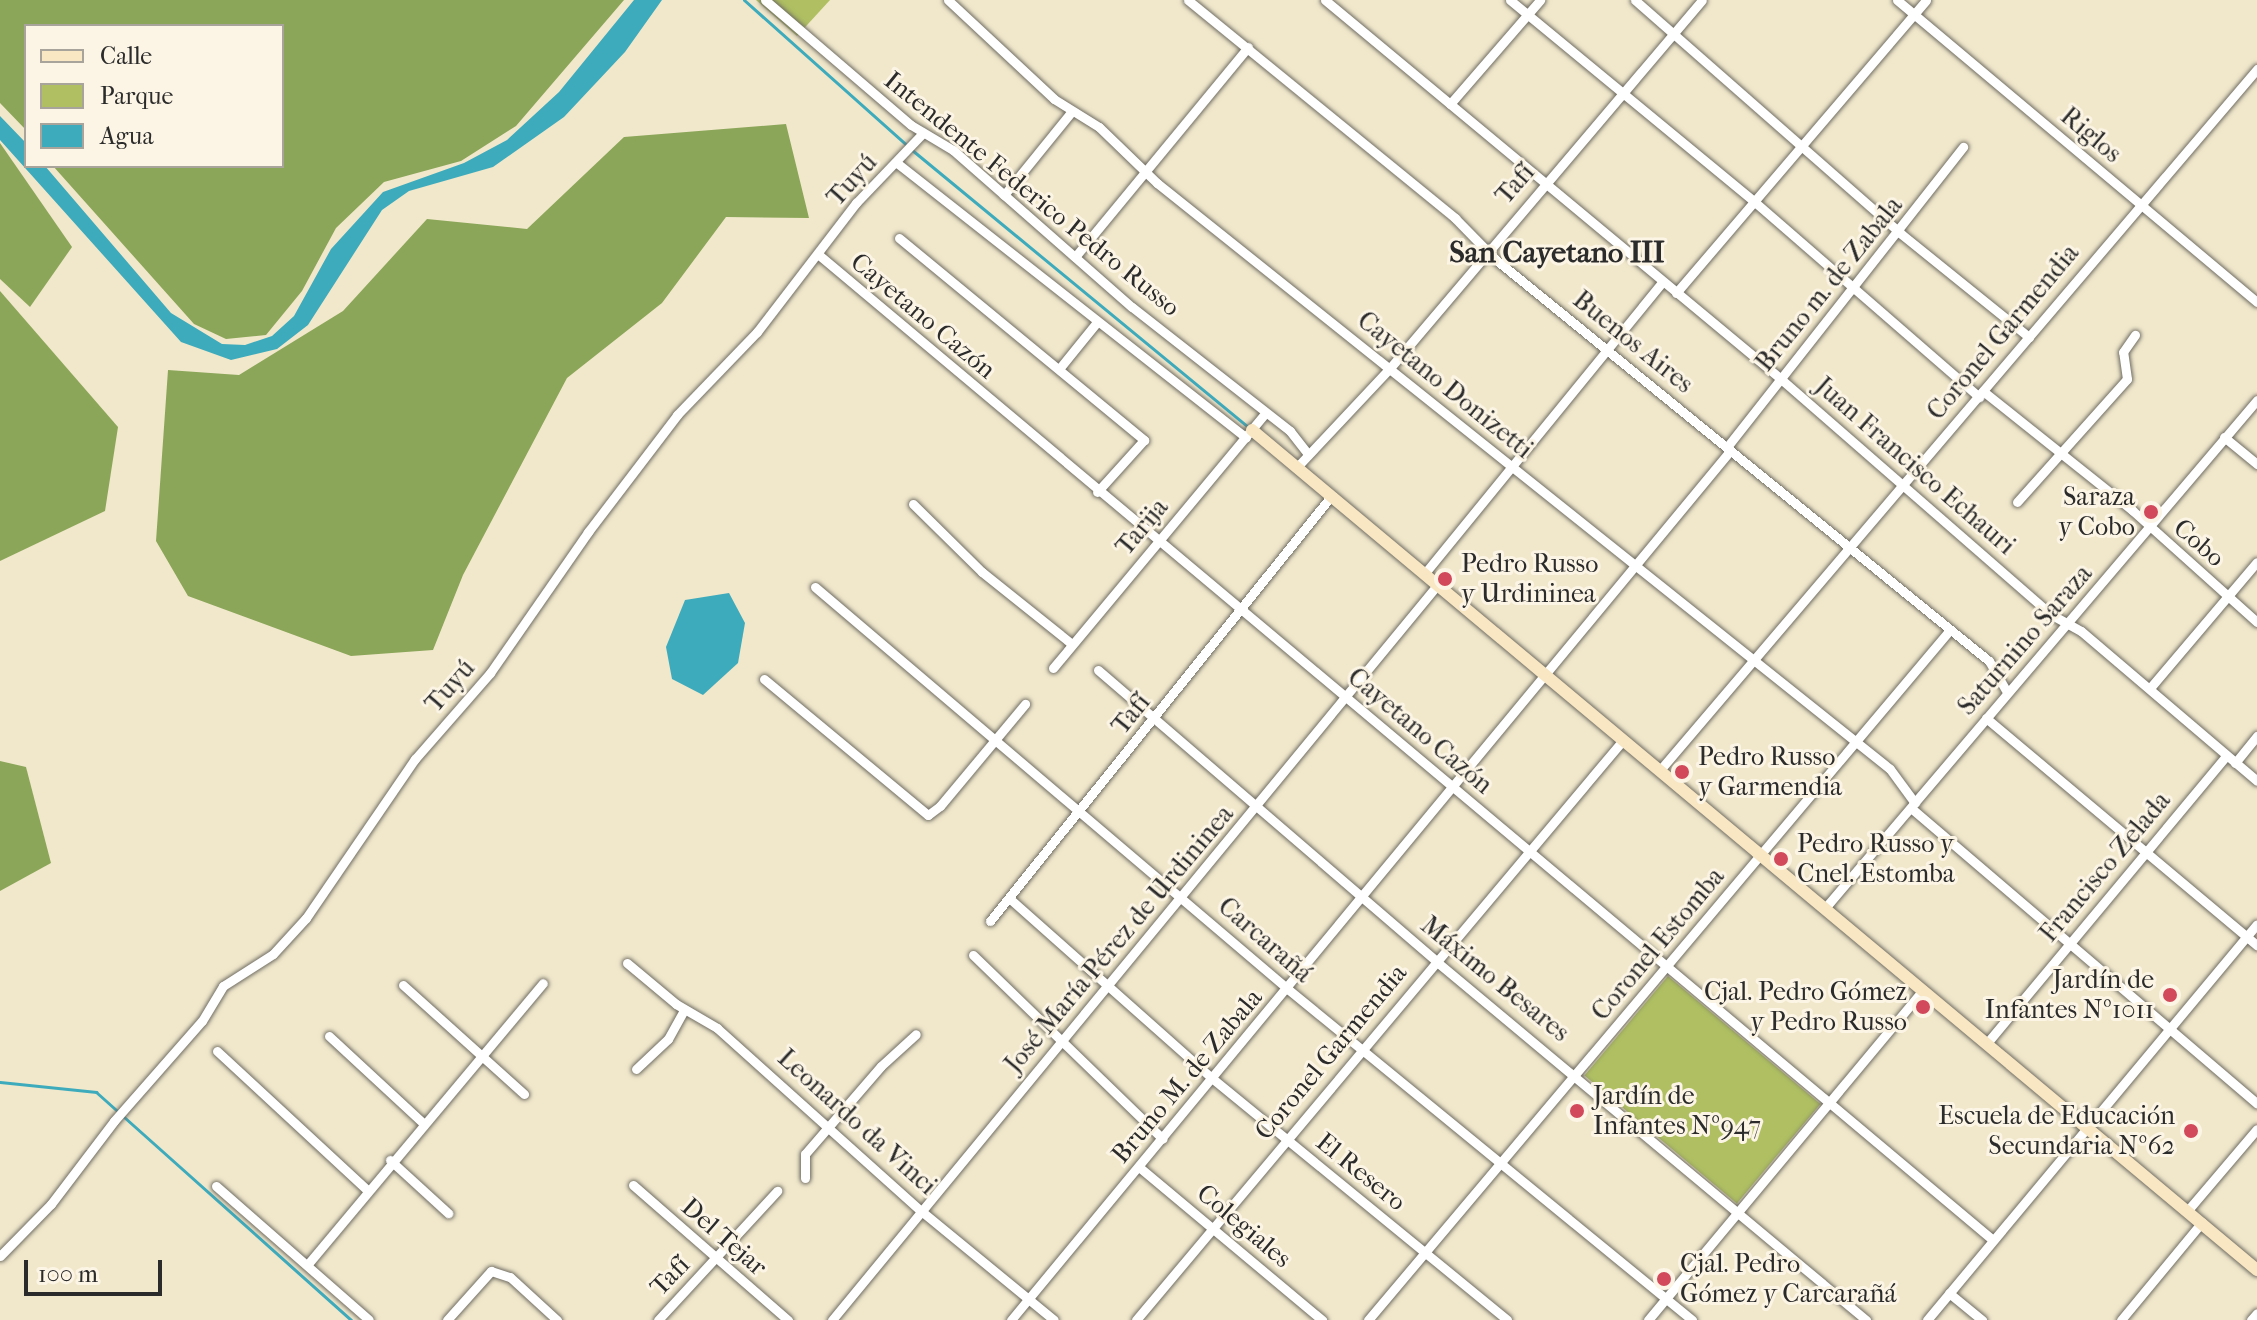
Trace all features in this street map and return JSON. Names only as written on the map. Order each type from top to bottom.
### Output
[{"type":"street","name":"Intendente Federico Pedro Russo","points":[[765,0],[1265,414],[1290,431],[1307,453]]},
{"type":"street","name":"Cayetano Donizetti","points":[[948,0],[1072,111],[1099,127],[1147,173],[1634,568],[1890,769],[1913,806],[2257,1103]]},
{"type":"street","name":"Buenos Aires","points":[[1188,0],[1606,349],[1989,661],[2007,692]]},
{"type":"street","name":"Juan Francisco Echauri","points":[[1325,0],[1546,181],[2257,781]]},
{"type":"street","name":"Cobo","points":[[1510,0],[1981,394],[2062,453],[2132,510],[2148,529],[2257,622]]},
{"type":"street","points":[[1450,104],[1540,0]]},
{"type":"street","points":[[1635,0],[1900,233],[2029,337]]},
{"type":"street","name":"Tafí","points":[[1297,467],[1307,453],[1325,442],[1390,368],[1702,0]]},
{"type":"street","name":"Riglos","points":[[1897,0],[2257,302]]},
{"type":"street","points":[[1676,293],[1756,203],[1926,0]]},
{"type":"street","points":[[1075,257],[1248,47]]},
{"type":"street","name":"Coronel Garmendia","points":[[1660,770],[1981,394],[2138,204],[2257,69]]},
{"type":"street","points":[[1004,195],[1072,111]]},
{"type":"street","name":"Tuyú","points":[[0,1256],[51,1204],[114,1121],[202,1021],[223,986],[273,954],[306,918],[415,759],[490,673],[588,532],[677,415],[757,332],[856,203],[923,133]]},
{"type":"street","name":"Bruno m. de Zabala","points":[[1728,449],[1853,288],[1900,233],[1963,147]]},
{"type":"street","points":[[897,163],[1097,322],[1332,495],[2257,1270]]},
{"type":"street","points":[[899,238],[1144,440],[1097,492]]},
{"type":"street","name":"Cayetano Cazón","points":[[819,255],[1097,492],[1668,965],[1993,1240]]},
{"type":"street","points":[[1425,573],[1509,466],[1662,282]]},
{"type":"street","points":[[1059,369],[1097,322]]},
{"type":"street","points":[[2017,502],[2127,379],[2123,352],[2135,335]]},
{"type":"street","name":"Saturnino Saraza","points":[[1825,908],[2257,400]]},
{"type":"street","name":"Tarija","points":[[1053,668],[1265,414]]},
{"type":"street","points":[[2224,437],[2257,464]]},
{"type":"street","name":"Bruno M. de Zabala","points":[[1011,1320],[1289,990],[1549,674],[1728,449]]},
{"type":"street","name":"Tafí","points":[[990,921],[1242,611],[1332,495]]},
{"type":"street","points":[[913,504],[982,572],[1072,644]]},
{"type":"street","points":[[2150,688],[2257,562]]},
{"type":"street","name":"José María Pérez de Urdininea","points":[[832,1320],[920,1210],[1063,1044],[1438,584]]},
{"type":"street","name":"Carcarañá","points":[[815,587],[1289,990],[1692,1320]]},
{"type":"street","name":"Coronel Estomba","points":[[1368,1320],[1949,631]]},
{"type":"street","name":"Máximo Besares","points":[[1098,670],[1437,962],[1577,1075],[1736,1215],[1866,1320]]},
{"type":"street","points":[[764,679],[928,815],[1025,704]]},
{"type":"street","points":[[1986,718],[2257,945]]},
{"type":"street","name":"Francisco Zelada","points":[[1987,1043],[2147,850],[2231,759],[2257,736]]},
{"type":"street","name":"Coronel Garmendia","points":[[1136,1320],[1623,740]]},
{"type":"street","name":"El Resero","points":[[1009,898],[1213,1079],[1507,1320]]},
{"type":"street","points":[[1927,1320],[2257,924]]},
{"type":"street","points":[[973,955],[1163,1139]]},
{"type":"street","name":"Leonardo da Vinci","points":[[627,963],[684,1010],[717,1028],[830,1125],[920,1210],[1054,1320]]},
{"type":"street","points":[[308,1264],[390,1160],[543,983]]},
{"type":"street","points":[[403,985],[524,1094]]},
{"type":"street","points":[[1648,1320],[1923,990]]},
{"type":"street","points":[[636,1069],[668,1039],[684,1010]]},
{"type":"street","points":[[805,1178],[805,1154],[916,1034]]},
{"type":"street","points":[[329,1036],[422,1122]]},
{"type":"street","points":[[217,1051],[366,1189]]},
{"type":"street","points":[[2188,1210],[2257,1129]]},
{"type":"street","points":[[390,1160],[448,1213]]},
{"type":"street","name":"Colegiales","points":[[1139,1167],[1322,1320]]},
{"type":"street","name":"Del Tejar","points":[[633,1185],[788,1320]]},
{"type":"street","points":[[216,1186],[369,1320]]},
{"type":"street","name":"Tafí","points":[[658,1320],[777,1191]]},
{"type":"street","points":[[2121,1320],[2202,1222]]},
{"type":"street","points":[[447,1320],[491,1271],[510,1277],[557,1320]]},
{"type":"street","points":[[1949,1293],[1982,1320]]},
{"type":"street","points":[[2251,1320],[2257,1313]]},
{"type":"green space","points":[[0,0],[624,0],[516,126],[461,161],[384,182],[336,228],[302,291],[266,335],[226,339],[194,324],[55,168],[284,168],[284,24],[24,24],[24,128],[0,103]]},
{"type":"green space","points":[[756,0],[830,0],[797,36]]},
{"type":"green space","points":[[786,124],[809,218],[726,217],[662,303],[567,378],[463,575],[433,650],[351,656],[188,596],[156,541],[168,370],[239,375],[343,311],[427,219],[527,229],[624,137]]},
{"type":"green space","points":[[0,143],[72,247],[30,307],[0,279]]},
{"type":"green space","points":[[0,291],[118,427],[105,511],[0,561]]},
{"type":"green space","points":[[0,761],[26,767],[51,863],[0,891]]},
{"type":"green space","points":[[1668,976],[1820,1104],[1737,1204],[1584,1076]]},
{"type":"water","points":[[634,0],[662,0],[625,52],[564,117],[493,167],[409,191],[382,210],[308,325],[277,349],[231,360],[181,342],[25,168],[47,168],[171,313],[222,344],[245,345],[272,336],[294,316],[331,249],[383,192],[464,163],[507,140],[559,92]]},
{"type":"water","points":[[0,116],[24,141],[24,167],[0,140]]},
{"type":"water","points":[[729,593],[745,623],[738,663],[703,695],[672,679],[666,647],[685,600]]},
{"type":"waterway","points":[[744,0],[907,145]]},
{"type":"waterway","points":[[912,150],[1249,428]]},
{"type":"waterway","points":[[0,1082],[96,1092],[351,1320]]},
{"type":"place","name":"Saraza y Cobo","points":[[2151,512]]},
{"type":"place","name":"Pedro Russo y Urdininea","points":[[1445,579]]},
{"type":"place","name":"Pedro Russo y Garmendia","points":[[1682,772]]},
{"type":"place","name":"Pedro Russo y Cnel. Estomba","points":[[1781,859]]},
{"type":"place","name":"Jardín de Infantes Nº1011","points":[[2170,995]]},
{"type":"place","name":"Cjal. Pedro Gómez y Pedro Russo","points":[[1923,1007]]},
{"type":"place","name":"Jardín de Infantes Nº947","points":[[1577,1111]]},
{"type":"place","name":"Escuela de Educación Secundaria Nº62","points":[[2191,1131]]},
{"type":"place","name":"Cjal. Pedro Gómez y Carcarañá","points":[[1664,1279]]},
{"type":"district","name":"San Cayetano III","points":[[1557,253]]}]
